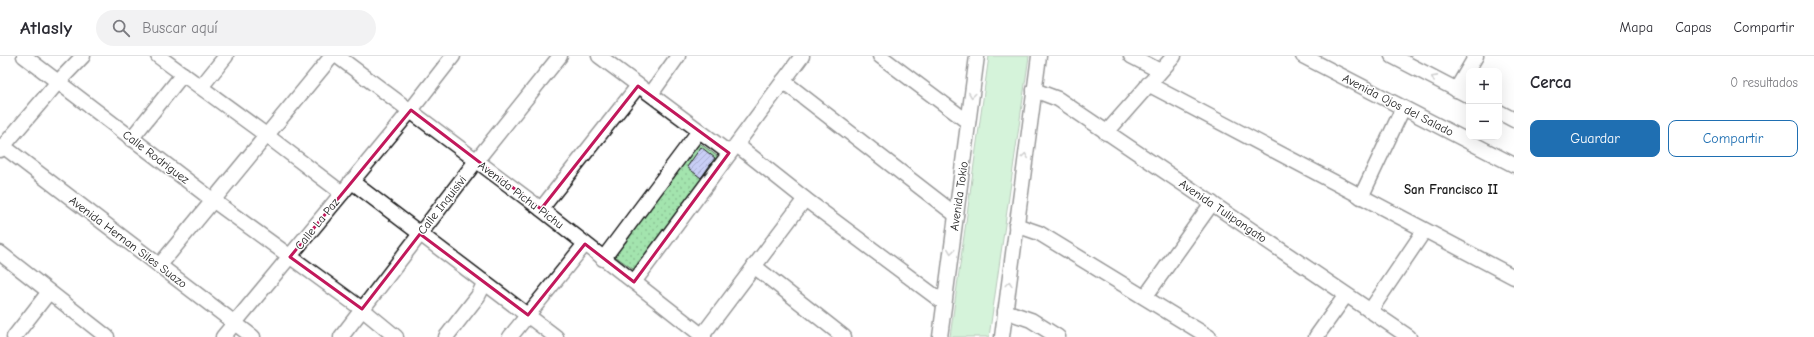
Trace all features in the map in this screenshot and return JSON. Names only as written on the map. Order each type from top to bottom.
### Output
[{"type":"street","name":"Calle Rodriguez","points":[[24,56],[131,139],[362,309],[396,337]]},
{"type":"street","points":[[2,148],[58,82],[83,56]]},
{"type":"street","points":[[158,56],[342,193]]},
{"type":"street","points":[[201,87],[226,56]]},
{"type":"street","points":[[159,266],[332,56]]},
{"type":"street","name":"Avenida Pichu Pichu","points":[[337,56],[541,209],[702,337]]},
{"type":"street","name":"Calle La Paz","points":[[223,337],[411,110],[452,56]]},
{"type":"street","name":"Calle Inquisivi","points":[[341,337],[476,161],[560,56]]},
{"type":"street","points":[[599,56],[699,131],[733,149],[804,199],[944,303]]},
{"type":"street","points":[[651,94],[678,56]]},
{"type":"street","points":[[634,282],[802,56]]},
{"type":"street","name":"Avenida Tokio","points":[[940,337],[977,56]]},
{"type":"street","points":[[1002,337],[1039,56]]},
{"type":"street","points":[[1131,56],[1160,71]]},
{"type":"street","points":[[1106,133],[1174,56]]},
{"type":"street","name":"Avenida Ojos del Salado","points":[[1303,56],[1514,165]]},
{"type":"street","points":[[1392,56],[1466,95]]},
{"type":"street","points":[[1456,90],[1476,56]]},
{"type":"street","points":[[885,58],[968,122]]},
{"type":"street","points":[[131,139],[183,74]]},
{"type":"street","points":[[783,81],[956,215]]},
{"type":"street","points":[[1148,84],[1514,277]]},
{"type":"street","points":[[541,209],[638,86]]},
{"type":"street","name":"Avenida Tulipangato","points":[[1034,90],[1058,99],[1408,337]]},
{"type":"street","points":[[1361,196],[1403,108]]},
{"type":"street","points":[[1502,114],[1514,120]]},
{"type":"street","points":[[603,258],[699,131]]},
{"type":"street","name":"Avenida Hernan Siles Suazo","points":[[2,148],[253,337]]},
{"type":"street","points":[[351,181],[486,282],[556,337]]},
{"type":"street","points":[[702,337],[804,199]]},
{"type":"street","points":[[1145,297],[1212,203]]},
{"type":"street","points":[[1016,225],[1039,233],[1209,337]]},
{"type":"street","points":[[1370,311],[1424,230]]},
{"type":"street","points":[[510,337],[585,244]]},
{"type":"street","points":[[0,253],[107,337]]},
{"type":"street","points":[[754,266],[844,337]]},
{"type":"street","points":[[446,337],[478,296],[486,282]]},
{"type":"street","points":[[14,337],[49,292]]},
{"type":"street","points":[[1316,337],[1346,295]]},
{"type":"street","points":[[1005,311],[1031,320],[1058,337]]},
{"type":"highlighted area","points":[[638,86],[729,153],[634,282],[585,244],[528,315],[420,234],[362,309],[290,257],[411,110],[541,209]]},
{"type":"green space","points":[[989,56],[1029,56],[989,337],[950,337]]},
{"type":"green space","points":[[697,141],[721,159],[637,272],[612,254]]},
{"type":"building","points":[[701,147],[715,158],[701,178],[687,167]]},
{"type":"district","name":"San Francisco II","points":[[1451,189]]}]
